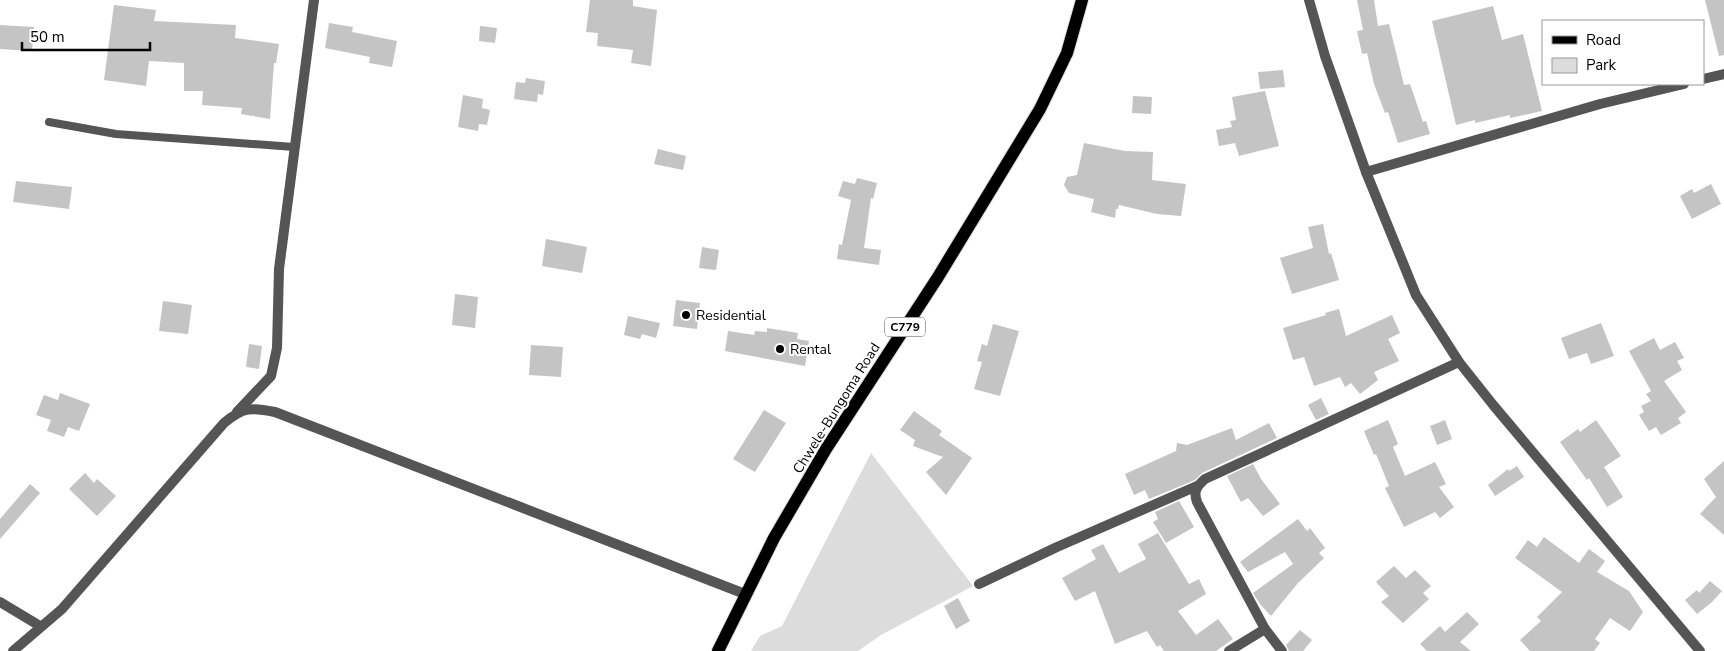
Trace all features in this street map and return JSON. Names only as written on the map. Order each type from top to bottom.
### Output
[{"type":"main road","name":"Chwele-Bungoma Road","points":[[718,651],[774,538],[826,450],[938,277],[1040,109],[1066,53],[1082,0]]},
{"type":"street","points":[[12,651],[62,609],[224,424],[237,413],[270,376],[277,348],[279,269],[314,0]]},
{"type":"street","points":[[1309,0],[1325,56],[1366,172],[1416,295],[1459,362],[1700,651]]},
{"type":"street","points":[[1704,79],[1724,74]]},
{"type":"street","points":[[1366,172],[1600,104],[1680,85]]},
{"type":"street","points":[[979,584],[1057,547],[1197,486],[1205,479],[1459,362]]},
{"type":"street","points":[[237,413],[258,409],[275,412],[745,594]]},
{"type":"street","points":[[1197,486],[1195,497],[1197,502],[1266,629],[1282,651]]},
{"type":"street","points":[[0,602],[40,626]]},
{"type":"street","points":[[1229,651],[1266,629]]},
{"type":"lane","points":[[49,122],[116,134],[294,147]]},
{"type":"green space","points":[[871,453],[973,586],[881,635],[858,651],[751,651],[760,636],[782,626]]},
{"type":"building","points":[[590,0],[633,0],[633,6],[657,10],[651,66],[631,63],[633,50],[597,46],[598,33],[586,32]]},
{"type":"building","points":[[1357,0],[1374,0],[1378,26],[1389,24],[1404,85],[1410,84],[1423,122],[1426,121],[1430,134],[1398,143],[1388,112],[1385,113],[1374,84],[1367,53],[1362,54],[1357,31],[1363,30]]},
{"type":"building","points":[[1705,0],[1724,0],[1724,55],[1719,56]]},
{"type":"building","points":[[114,5],[156,10],[154,21],[236,25],[235,38],[279,44],[276,63],[274,63],[270,119],[241,114],[242,108],[202,105],[203,91],[184,91],[184,63],[149,61],[146,86],[104,80]]},
{"type":"building","points":[[1493,6],[1502,40],[1523,34],[1542,111],[1510,118],[1510,115],[1475,123],[1475,120],[1456,125],[1432,21]]},
{"type":"building","points":[[329,23],[353,27],[352,32],[397,41],[392,67],[369,63],[370,57],[325,48]]},
{"type":"building","points":[[0,25],[34,27],[32,51],[0,49]]},
{"type":"building","points":[[480,26],[497,28],[495,43],[479,41]]},
{"type":"building","points":[[1283,70],[1285,87],[1260,89],[1258,72]]},
{"type":"building","points":[[526,78],[545,81],[543,95],[538,94],[537,102],[514,99],[516,82],[525,83]]},
{"type":"building","points":[[1265,91],[1279,146],[1239,156],[1235,143],[1219,146],[1216,130],[1232,127],[1230,121],[1236,120],[1232,97]]},
{"type":"building","points":[[463,95],[483,99],[482,108],[490,110],[487,125],[479,124],[478,131],[458,127]]},
{"type":"building","points":[[1133,96],[1152,97],[1151,114],[1132,113]]},
{"type":"building","points":[[1084,143],[1125,151],[1153,152],[1152,180],[1186,184],[1181,216],[1157,214],[1119,205],[1118,209],[1116,209],[1115,218],[1091,212],[1094,199],[1069,193],[1064,185],[1067,177],[1077,175]]},
{"type":"building","points":[[658,149],[686,156],[683,170],[654,164]]},
{"type":"building","points":[[857,178],[877,183],[873,199],[871,198],[864,248],[881,250],[879,265],[837,259],[839,244],[842,245],[851,200],[838,196],[843,181],[855,184]]},
{"type":"building","points":[[16,181],[72,187],[69,209],[13,202]]},
{"type":"building","points":[[1711,184],[1721,204],[1692,219],[1680,196],[1692,189],[1694,193]]},
{"type":"building","points":[[1323,224],[1329,254],[1331,253],[1339,280],[1292,294],[1280,258],[1313,248],[1308,227]]},
{"type":"building","points":[[546,239],[587,247],[582,273],[542,266]]},
{"type":"building","points":[[702,247],[719,250],[716,270],[699,268]]},
{"type":"building","points":[[455,294],[478,297],[475,328],[452,325]]},
{"type":"building","name":"Residential","points":[[676,300],[700,303],[697,329],[673,326]]},
{"type":"building","points":[[163,301],[192,305],[188,334],[159,331]]},
{"type":"building","points":[[1339,309],[1346,336],[1392,315],[1400,333],[1388,339],[1399,361],[1374,372],[1378,380],[1360,394],[1351,383],[1345,387],[1340,377],[1314,386],[1304,357],[1293,360],[1283,328],[1326,315],[1325,313]]},
{"type":"building","points":[[628,316],[660,323],[656,338],[642,334],[640,339],[624,335]]},
{"type":"building","points":[[1601,323],[1614,356],[1591,364],[1587,353],[1569,359],[1561,338]]},
{"type":"building","points":[[993,324],[1019,331],[1000,396],[974,389],[982,362],[977,361],[982,344],[987,346]]},
{"type":"building","name":"Rental","points":[[767,328],[798,333],[797,339],[809,341],[805,366],[725,351],[728,331],[754,335],[755,331],[767,332]]},
{"type":"building","points":[[1654,338],[1660,350],[1675,342],[1684,358],[1677,361],[1682,370],[1664,381],[1686,412],[1678,418],[1681,423],[1661,435],[1656,427],[1649,431],[1639,415],[1644,412],[1641,406],[1651,401],[1646,394],[1651,391],[1629,351]]},
{"type":"building","points":[[249,344],[262,346],[259,369],[246,367]]},
{"type":"building","points":[[531,345],[563,347],[561,377],[529,375]]},
{"type":"building","points":[[60,393],[90,404],[79,431],[68,427],[64,437],[47,431],[51,420],[36,415],[44,395],[58,400]]},
{"type":"building","points":[[1321,398],[1329,414],[1316,420],[1308,405]]},
{"type":"building","points":[[764,410],[786,423],[755,472],[733,459]]},
{"type":"building","points":[[914,411],[942,431],[939,435],[972,458],[946,495],[926,472],[943,457],[913,446],[915,440],[900,430]]},
{"type":"building","points":[[1388,420],[1398,444],[1393,447],[1405,476],[1435,462],[1446,484],[1439,487],[1454,507],[1440,518],[1435,512],[1404,527],[1385,488],[1389,486],[1364,431]]},
{"type":"building","points":[[1445,420],[1452,439],[1437,445],[1430,426]]},
{"type":"building","points":[[1596,420],[1621,456],[1604,467],[1623,497],[1607,507],[1589,478],[1587,480],[1560,442],[1578,429],[1580,432]]},
{"type":"building","points":[[1269,423],[1277,438],[1202,473],[1195,480],[1149,499],[1145,490],[1134,495],[1125,474],[1176,451],[1177,443],[1187,445],[1232,428],[1236,440]]},
{"type":"building","points":[[1724,461],[1724,535],[1700,514],[1716,497],[1704,479]]},
{"type":"building","points":[[1253,464],[1261,479],[1280,504],[1263,516],[1248,498],[1241,502],[1227,476]]},
{"type":"building","points":[[1517,466],[1524,477],[1495,496],[1488,485],[1508,469],[1509,471]]},
{"type":"building","points":[[85,473],[94,483],[97,479],[116,496],[97,516],[69,489]]},
{"type":"building","points":[[30,484],[40,493],[0,539],[0,519]]},
{"type":"building","points":[[1179,501],[1194,527],[1166,543],[1153,522],[1158,519],[1155,512]]},
{"type":"building","points":[[1298,519],[1307,531],[1310,528],[1325,548],[1319,553],[1324,558],[1298,583],[1271,616],[1253,593],[1293,564],[1285,552],[1248,572],[1240,562]]},
{"type":"building","points":[[1158,533],[1189,584],[1199,579],[1206,594],[1178,611],[1196,635],[1218,619],[1233,639],[1216,651],[1164,651],[1160,645],[1157,647],[1147,631],[1115,644],[1095,591],[1075,601],[1062,578],[1096,559],[1091,550],[1103,544],[1119,573],[1146,559],[1138,544]]},
{"type":"building","points":[[1544,537],[1579,563],[1589,549],[1605,561],[1597,572],[1629,591],[1643,612],[1630,631],[1610,618],[1595,639],[1600,643],[1594,651],[1530,651],[1520,640],[1541,621],[1537,617],[1562,592],[1515,558],[1528,540],[1537,547]]},
{"type":"building","points":[[1394,566],[1406,578],[1415,570],[1431,586],[1423,593],[1429,599],[1403,623],[1381,602],[1389,596],[1376,582]]},
{"type":"building","points":[[1710,581],[1722,591],[1697,614],[1685,600],[1697,590],[1699,593]]},
{"type":"building","points":[[958,598],[970,621],[956,629],[944,606]]},
{"type":"building","points":[[1467,612],[1479,624],[1460,642],[1471,651],[1427,651],[1420,644],[1440,626],[1445,632]]},
{"type":"building","points":[[1300,630],[1312,640],[1303,651],[1289,651],[1286,645]]},
{"type":"place","name":"Residential","points":[[686,315]]},
{"type":"place","name":"Rental","points":[[780,349]]}]
